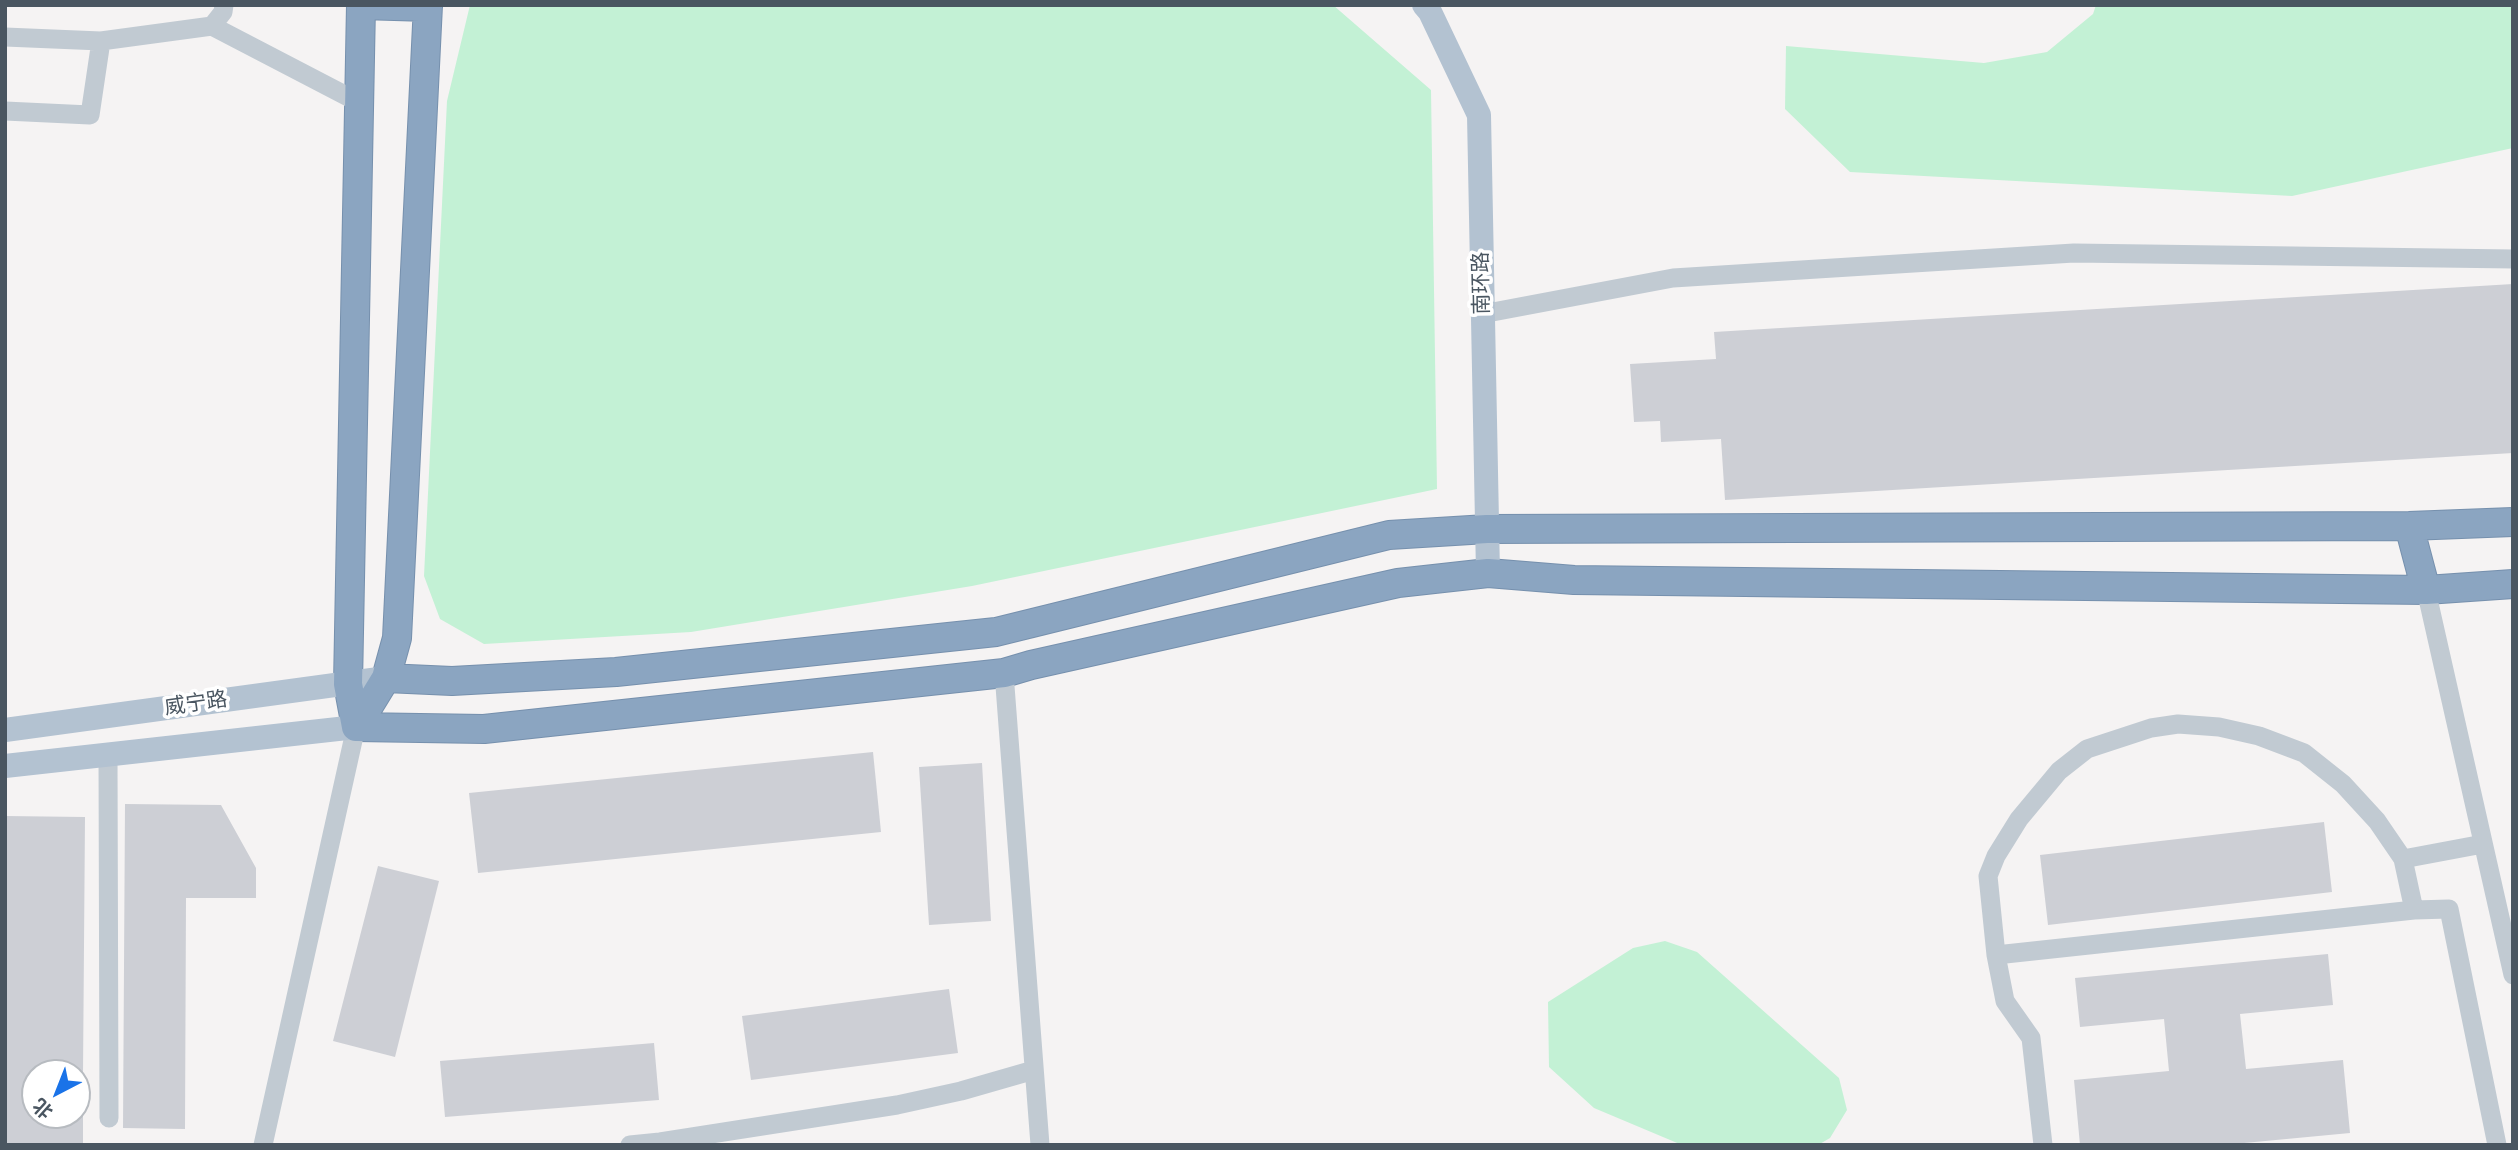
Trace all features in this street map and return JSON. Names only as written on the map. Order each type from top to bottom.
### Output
[{"type":"highway","points":[[361,5],[428,6],[397,638],[386,678],[356,727],[348,684],[361,5]]},
{"type":"highway","points":[[386,678],[452,681],[616,672],[996,632],[1389,535],[1487,529],[2409,526],[2513,522]]},
{"type":"highway","points":[[2409,526],[2426,590]]},
{"type":"highway","points":[[356,727],[484,729],[1004,673],[1031,664],[1398,583],[1488,573],[1574,580],[2426,590],[2512,585]]},
{"type":"main road","name":"南环路","points":[[1424,5],[1430,12],[1479,114],[1488,573]]},
{"type":"main road","name":"威宁路","points":[[5,730],[386,678]]},
{"type":"main road","name":"威宁路","points":[[5,766],[356,727]]},
{"type":"street","points":[[212,26],[223,12],[224,5]]},
{"type":"street","points":[[5,37],[101,41],[212,26],[360,103]]},
{"type":"street","points":[[5,111],[90,115],[101,41]]},
{"type":"street","points":[[1482,314],[1674,278],[2074,253],[2513,259]]},
{"type":"street","points":[[2426,590],[2513,975]]},
{"type":"street","points":[[1004,673],[1040,1145]]},
{"type":"street","points":[[2043,1145],[2032,1038],[2005,1001],[1996,955],[1988,876],[1996,856],[2019,819],[2059,771],[2087,749],[2151,729],[2178,724],[2218,727],[2259,736],[2304,753],[2343,784],[2377,821],[2403,859],[2414,910]]},
{"type":"street","points":[[263,1145],[356,727]]},
{"type":"street","points":[[108,754],[109,1118]]},
{"type":"street","points":[[2403,859],[2483,844]]},
{"type":"street","points":[[1996,955],[2414,910],[2449,909],[2497,1145]]},
{"type":"street","points":[[630,1145],[660,1143],[897,1105],[961,1091],[1034,1070]]},
{"type":"green space","points":[[470,5],[1333,5],[1431,90],[1437,489],[972,586],[691,632],[484,644],[440,619],[424,576],[447,101]]},
{"type":"green space","points":[[2096,5],[2513,5],[2513,148],[2292,196],[1850,172],[1785,109],[1786,46],[1984,63],[2047,52],[2093,14]]},
{"type":"green space","points":[[1665,941],[1697,952],[1839,1078],[1847,1110],[1830,1138],[1818,1145],[1682,1145],[1594,1108],[1549,1067],[1548,1002],[1633,948]]},
{"type":"building","points":[[2513,284],[2513,453],[1725,500],[1721,439],[1661,442],[1660,421],[1634,422],[1630,364],[1716,359],[1714,332]]},
{"type":"building","points":[[873,752],[881,832],[478,873],[469,793]]},
{"type":"building","points":[[982,763],[991,921],[929,925],[919,767]]},
{"type":"building","points":[[125,804],[221,805],[256,868],[256,898],[186,898],[185,1129],[123,1128]]},
{"type":"building","points":[[5,816],[85,817],[83,1059],[21,1059],[21,1129],[83,1129],[83,1145],[5,1145]]},
{"type":"building","points":[[2324,822],[2332,892],[2048,925],[2040,855]]},
{"type":"building","points":[[378,866],[439,881],[395,1057],[333,1041]]},
{"type":"building","points":[[2328,954],[2333,1005],[2240,1014],[2246,1069],[2343,1060],[2350,1133],[2223,1145],[2080,1145],[2074,1080],[2169,1071],[2164,1019],[2080,1027],[2075,978]]},
{"type":"building","points":[[949,989],[958,1053],[751,1080],[742,1016]]},
{"type":"building","points":[[654,1043],[659,1100],[445,1117],[440,1061]]}]
